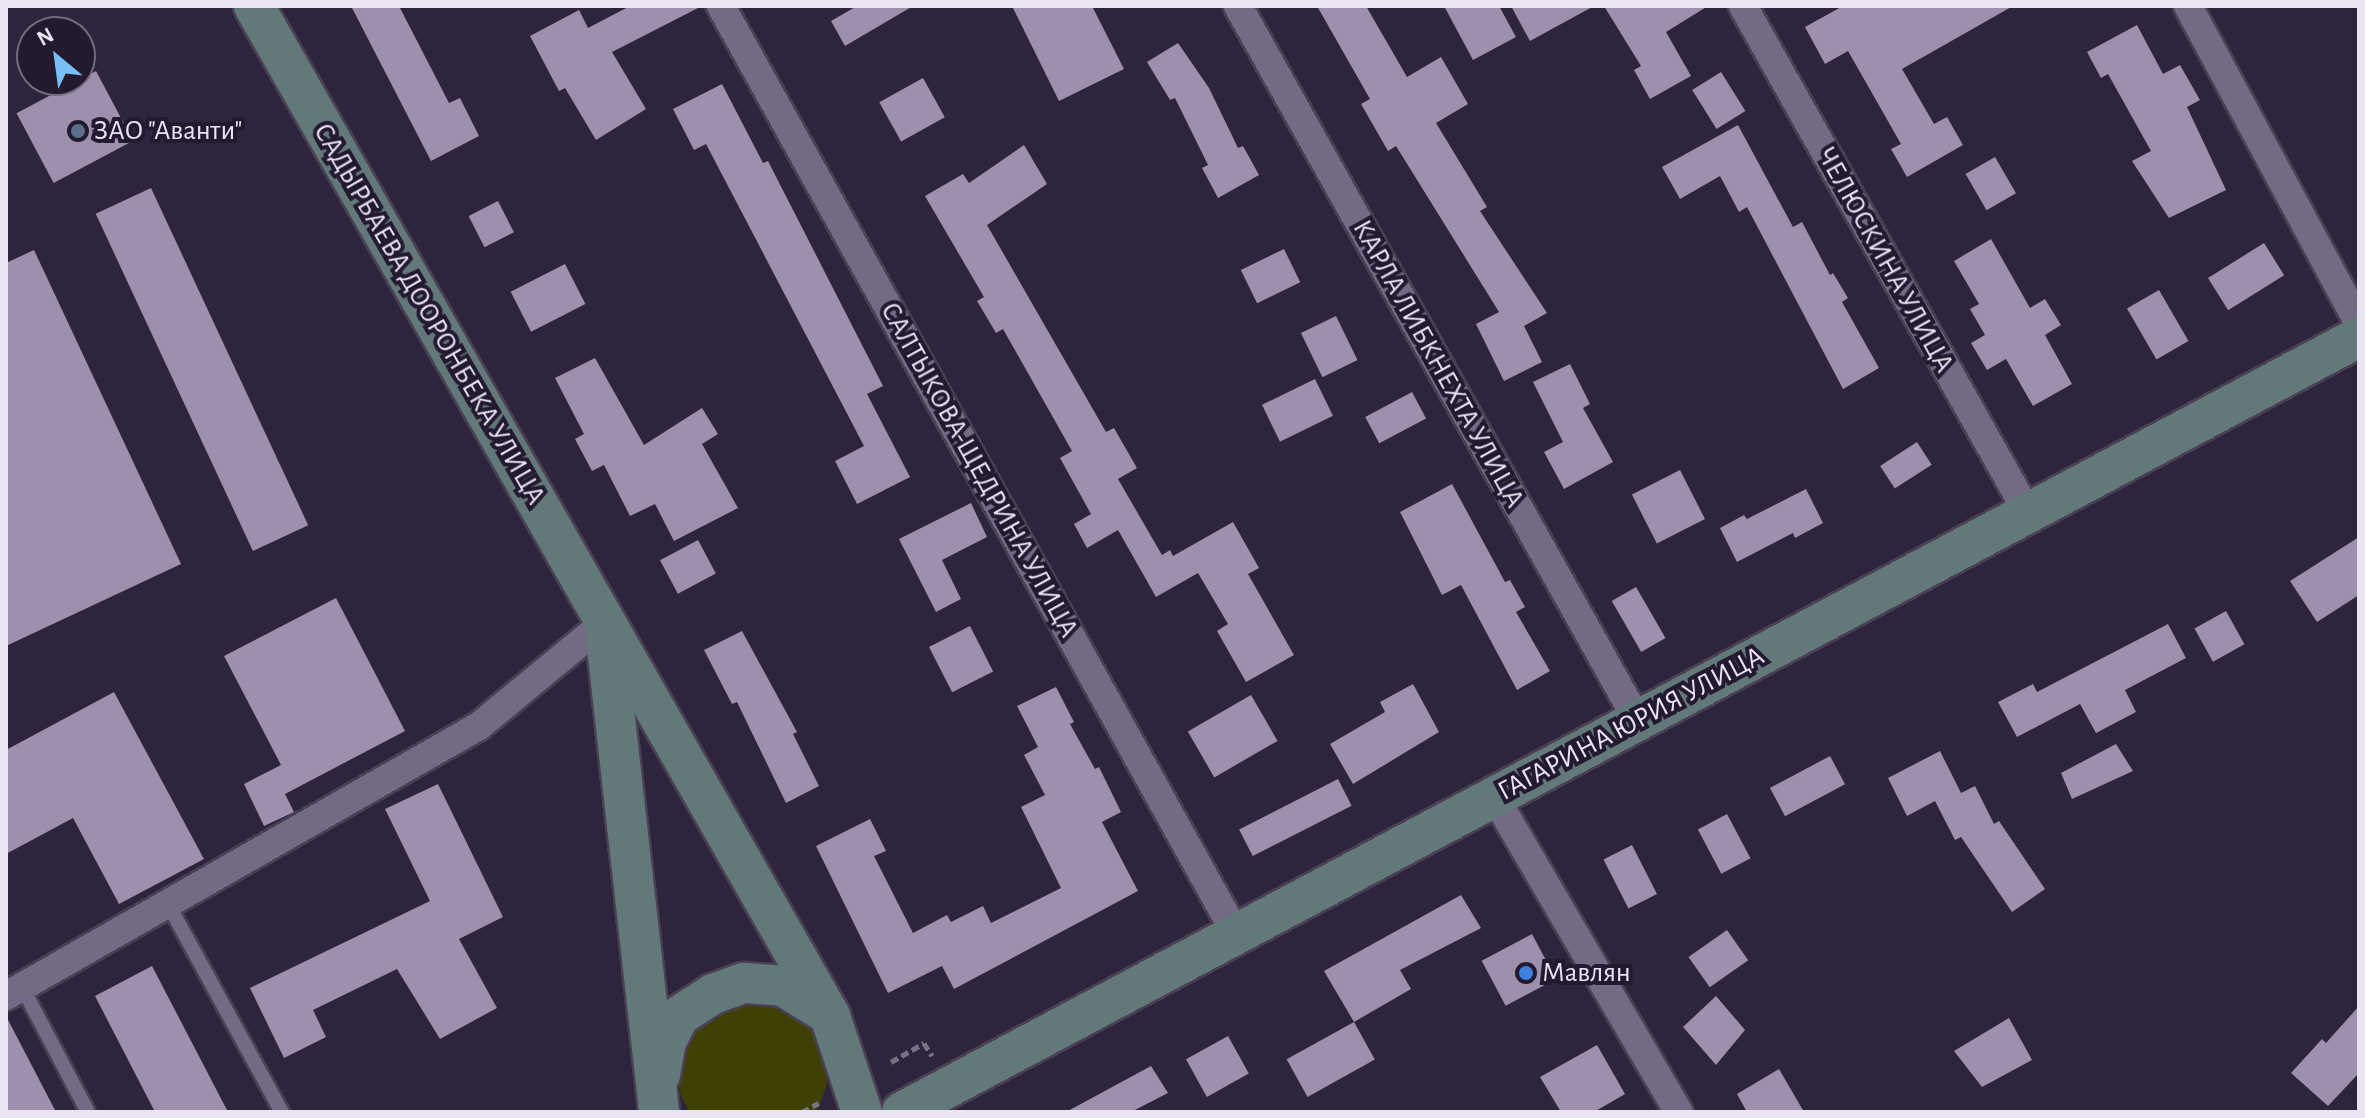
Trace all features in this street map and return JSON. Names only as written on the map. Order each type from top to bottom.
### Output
[{"type":"main road","name":"САДЫРБАЕВА ДООРОНБЕКА УЛИЦА","points":[[254,6],[830,1016],[862,1112]]},
{"type":"main road","name":"ГАГАРИНА ЮРИЯ УЛИЦА","points":[[902,1112],[2359,337]]},
{"type":"main road","name":"САДЫРБАЕВА ДООРОНБЕКА УЛИЦА","points":[[604,623],[658,1105]]},
{"type":"main road","points":[[658,1105],[666,1042],[679,1016],[713,994],[744,983],[783,986],[830,1016]]},
{"type":"street","name":"САЛТЫКОВА-ЩЕДРИНА УЛИЦА","points":[[721,6],[1236,934]]},
{"type":"street","name":"КАРЛА ЛИБКНЕХТА УЛИЦА","points":[[1238,6],[1638,721]]},
{"type":"street","name":"ЧЕЛЮСКИНА УЛИЦА","points":[[1743,6],[2028,513]]},
{"type":"street","points":[[2188,6],[2359,323]]},
{"type":"street","points":[[14,992],[479,726],[604,623]]},
{"type":"street","points":[[1494,796],[1679,1112]]},
{"type":"lane","points":[[168,904],[282,1112]]},
{"type":"lane","points":[[14,992],[88,1112]]},
{"type":"path","points":[[891,1062],[924,1043],[932,1057]]},
{"type":"path","points":[[802,1112],[819,1103]]},
{"type":"shaded area","points":[[758,995],[804,1015],[820,1035],[828,1059],[827,1084],[819,1107],[815,1112],[690,1112],[681,1096],[677,1072],[692,1025]]},
{"type":"building","points":[[351,6],[399,6],[449,103],[460,98],[479,136],[431,161]]},
{"type":"building","points":[[630,6],[702,6],[612,52],[646,109],[596,140],[565,88],[559,91],[530,36],[579,10],[588,28]]},
{"type":"building","points":[[857,6],[913,6],[845,46],[831,21]]},
{"type":"building","points":[[1012,6],[1092,6],[1124,69],[1059,101]]},
{"type":"building","points":[[1317,6],[1366,6],[1407,77],[1441,57],[1468,104],[1436,123],[1487,207],[1480,211],[1547,313],[1524,326],[1542,362],[1504,381],[1476,324],[1499,312],[1396,146],[1388,151],[1361,104],[1370,99]]},
{"type":"building","points":[[1444,6],[1499,6],[1516,37],[1473,60]]},
{"type":"building","points":[[1511,6],[1594,6],[1530,41]]},
{"type":"building","points":[[1604,6],[1708,6],[1666,32],[1691,76],[1650,99],[1634,70],[1641,66]]},
{"type":"building","points":[[1843,6],[2013,6],[1902,69],[1934,124],[1947,117],[1963,145],[1907,177],[1891,149],[1901,144],[1848,51],[1825,64],[1805,27]]},
{"type":"building","points":[[2137,25],[2163,74],[2180,65],[2200,100],[2187,107],[2226,190],[2169,218],[2132,161],[2151,151],[2108,74],[2101,78],[2087,52]]},
{"type":"building","points":[[1178,43],[1209,88],[1238,148],[1243,146],[1259,175],[1218,198],[1202,168],[1208,165],[1175,98],[1170,100],[1147,62]]},
{"type":"building","points":[[96,71],[133,141],[54,183],[17,113],[49,96],[96,96]]},
{"type":"building","points":[[1721,72],[1745,111],[1717,129],[1692,90]]},
{"type":"building","points":[[923,78],[945,117],[901,142],[879,102]]},
{"type":"building","points":[[722,84],[763,163],[768,161],[883,386],[867,394],[910,477],[857,504],[835,461],[864,446],[706,144],[694,150],[673,109]]},
{"type":"building","points":[[1738,125],[1793,227],[1802,222],[1830,275],[1833,273],[1848,298],[1842,302],[1879,368],[1843,389],[1747,207],[1739,212],[1720,176],[1680,199],[1662,167]]},
{"type":"building","points":[[1024,145],[1047,184],[987,225],[1106,432],[1114,428],[1137,468],[1118,479],[1162,555],[1170,550],[1173,556],[1233,522],[1259,568],[1248,574],[1294,655],[1246,682],[1217,631],[1228,624],[1198,573],[1156,597],[1118,530],[1087,548],[1074,524],[1091,514],[1060,458],[1072,451],[1003,329],[996,333],[977,301],[984,297],[925,196],[963,174],[969,183]]},
{"type":"building","points":[[1995,157],[2016,193],[1987,210],[1966,174]]},
{"type":"building","points":[[151,188],[308,525],[253,551],[96,214]]},
{"type":"building","points":[[498,201],[514,232],[484,247],[469,216]]},
{"type":"building","points":[[1991,239],[2030,308],[2045,299],[2061,325],[2045,335],[2072,384],[2033,406],[2006,359],[1987,370],[1971,343],[1985,335],[1970,309],[1979,304],[1954,261]]},
{"type":"building","points":[[2264,243],[2284,275],[2228,310],[2208,278]]},
{"type":"building","points":[[1284,249],[1300,282],[1257,303],[1241,270]]},
{"type":"building","points":[[34,250],[181,564],[6,646],[6,263]]},
{"type":"building","points":[[565,264],[585,304],[531,332],[511,292]]},
{"type":"building","points":[[2159,290],[2188,341],[2156,360],[2127,308]]},
{"type":"building","points":[[1336,316],[1357,360],[1322,377],[1301,333]]},
{"type":"building","points":[[595,358],[644,445],[702,408],[718,434],[702,444],[738,508],[674,541],[655,504],[630,516],[604,465],[592,471],[575,439],[584,434],[555,378]]},
{"type":"building","points":[[1570,364],[1590,404],[1583,408],[1613,462],[1564,489],[1544,452],[1563,442],[1533,382]]},
{"type":"building","points":[[1315,379],[1333,416],[1280,442],[1262,405]]},
{"type":"building","points":[[1412,392],[1426,418],[1379,443],[1365,417]]},
{"type":"building","points":[[1917,442],[1932,465],[1895,489],[1880,466]]},
{"type":"building","points":[[1680,470],[1705,519],[1657,544],[1632,495]]},
{"type":"building","points":[[1452,484],[1505,582],[1510,580],[1525,607],[1516,612],[1550,671],[1517,690],[1461,585],[1442,595],[1400,512]]},
{"type":"building","points":[[1806,489],[1823,523],[1795,538],[1793,533],[1737,562],[1720,528],[1744,515],[1747,519]]},
{"type":"building","points":[[971,503],[987,537],[942,560],[961,599],[936,612],[899,539]]},
{"type":"building","points":[[2359,537],[2359,595],[2317,622],[2290,581]]},
{"type":"building","points":[[698,540],[716,574],[678,594],[660,560]]},
{"type":"building","points":[[1636,587],[1666,638],[1641,652],[1612,601]]},
{"type":"building","points":[[336,598],[405,731],[285,794],[294,812],[264,826],[244,784],[281,765],[224,656]]},
{"type":"building","points":[[2226,611],[2244,644],[2213,662],[2195,628]]},
{"type":"building","points":[[2168,624],[2186,658],[2125,690],[2136,712],[2096,733],[2080,704],[2017,737],[1998,702],[2033,684],[2037,692]]},
{"type":"building","points":[[970,626],[993,671],[952,692],[929,647]]},
{"type":"building","points":[[742,631],[797,732],[793,734],[819,786],[786,803],[737,702],[732,704],[704,650]]},
{"type":"building","points":[[1413,684],[1439,732],[1353,784],[1330,744],[1385,712],[1380,702]]},
{"type":"building","points":[[1056,687],[1074,722],[1070,724],[1095,769],[1099,767],[1121,812],[1102,822],[1138,891],[954,989],[942,966],[888,993],[816,846],[870,819],[886,851],[874,856],[913,933],[947,915],[951,922],[983,906],[991,923],[1061,888],[1021,807],[1045,795],[1024,755],[1038,747],[1017,706]]},
{"type":"building","points":[[114,692],[204,859],[119,904],[73,818],[6,854],[6,750]]},
{"type":"building","points":[[1251,695],[1278,741],[1214,777],[1188,732]]},
{"type":"building","points":[[2116,744],[2133,771],[2072,799],[2061,773]]},
{"type":"building","points":[[1940,751],[1961,793],[1975,786],[1994,824],[1999,821],[2045,889],[2012,912],[1961,837],[1955,840],[1935,801],[1907,816],[1888,778]]},
{"type":"building","points":[[1830,756],[1845,784],[1785,816],[1770,788]]},
{"type":"building","points":[[1338,779],[1352,806],[1253,856],[1239,829]]},
{"type":"building","points":[[438,784],[503,917],[459,939],[497,1008],[440,1039],[397,969],[313,1010],[326,1037],[284,1058],[250,988],[430,901],[385,809]]},
{"type":"building","points":[[1727,814],[1750,858],[1721,874],[1698,829]]},
{"type":"building","points":[[1632,845],[1657,894],[1628,909],[1603,860]]},
{"type":"building","points":[[1461,895],[1481,928],[1400,970],[1411,989],[1354,1022],[1324,971]]},
{"type":"building","points":[[1727,930],[1748,960],[1710,987],[1688,957]]},
{"type":"building","points":[[1532,934],[1556,979],[1506,1006],[1482,961]]},
{"type":"building","points":[[152,966],[228,1112],[155,1112],[95,996]]},
{"type":"building","points":[[1716,996],[1745,1030],[1716,1065],[1683,1027]]},
{"type":"building","points":[[2359,1006],[2359,1073],[2328,1106],[2291,1073],[2322,1039],[2326,1043]]},
{"type":"building","points":[[6,1016],[56,1112],[6,1112]]},
{"type":"building","points":[[2009,1018],[2032,1060],[1982,1087],[1954,1051]]},
{"type":"building","points":[[1354,1022],[1375,1060],[1308,1097],[1287,1059]]},
{"type":"building","points":[[1228,1036],[1249,1074],[1207,1097],[1186,1059]]},
{"type":"building","points":[[1597,1045],[1625,1094],[1594,1112],[1561,1112],[1540,1077]]},
{"type":"building","points":[[1151,1066],[1168,1093],[1131,1112],[1066,1112]]},
{"type":"building","points":[[1779,1069],[1804,1112],[1747,1112],[1737,1094]]},
{"type":"place","name":"ЗАО \"Аванти\"","points":[[78,131]]},
{"type":"place","name":"Мавлян","points":[[1526,973]]}]
